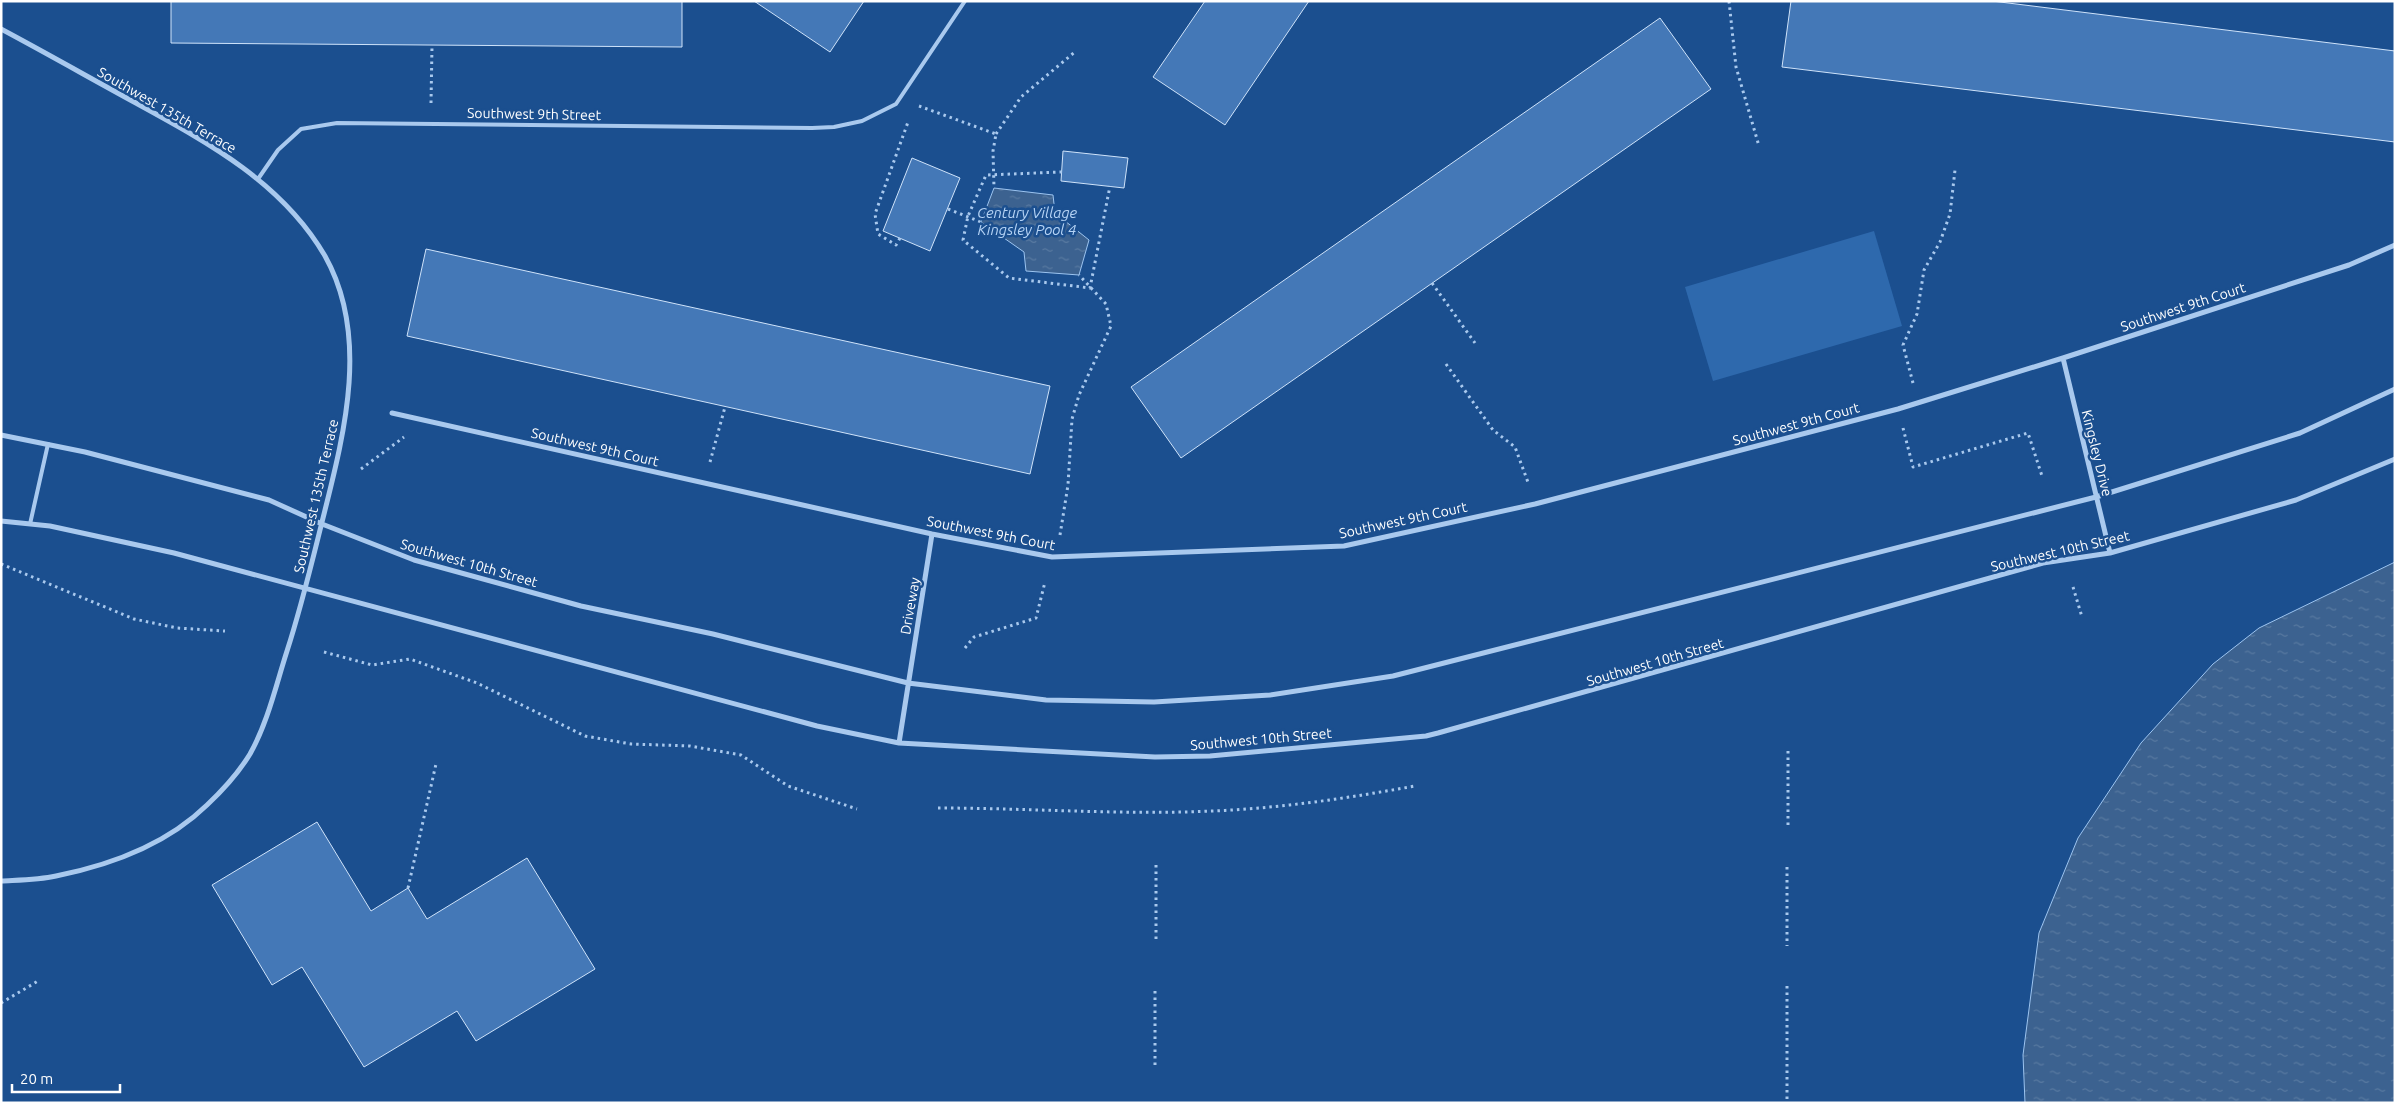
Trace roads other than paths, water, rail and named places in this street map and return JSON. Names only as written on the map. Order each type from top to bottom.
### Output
[{"type":"street","name":"Southwest 135th Terrace","points":[[1,29],[216,148],[258,179],[283,201],[306,226],[326,259],[340,291],[348,351],[347,407],[342,446],[306,590],[263,724],[249,755],[206,806],[142,851],[53,877],[1,881]]},
{"type":"street","name":"Southwest 9th Court","points":[[392,412],[932,534],[1052,558],[1344,546],[1535,504],[1898,409],[2063,358],[2349,265],[2395,245]]},
{"type":"street","name":"Kingsley Drive","points":[[2063,358],[2110,553]]},
{"type":"street","name":"Southwest 10th Street","points":[[1,435],[48,444],[269,500],[322,524],[414,560],[572,604],[713,634],[908,683],[1046,700],[1154,702],[1270,695],[1403,674],[2096,497],[2300,433],[2395,389]]},
{"type":"street","name":"Southwest 10th Street","points":[[1,521],[30,524],[174,553],[818,726],[899,743],[1155,757],[1210,756],[1426,736],[1497,718],[2043,564],[2110,553],[2296,500],[2395,459]]},
{"type":"street","name":"Driveway","points":[[908,683],[932,534]]},
{"type":"street","points":[[899,743],[908,683]]},
{"type":"lane","name":"Southwest 9th Street","points":[[258,179],[278,150],[300,129],[337,123],[834,127],[862,122],[896,104],[965,1]]},
{"type":"lane","points":[[30,524],[48,444]]},
{"type":"water","name":"Century Village Kingsley Pool 4","points":[[994,188],[1053,195],[1055,213],[1089,240],[1079,275],[1026,271],[1024,252],[981,222]]},
{"type":"water","points":[[2395,562],[2395,1103],[2025,1103],[2023,1055],[2039,933],[2078,838],[2141,743],[2213,664],[2259,628]]}]
